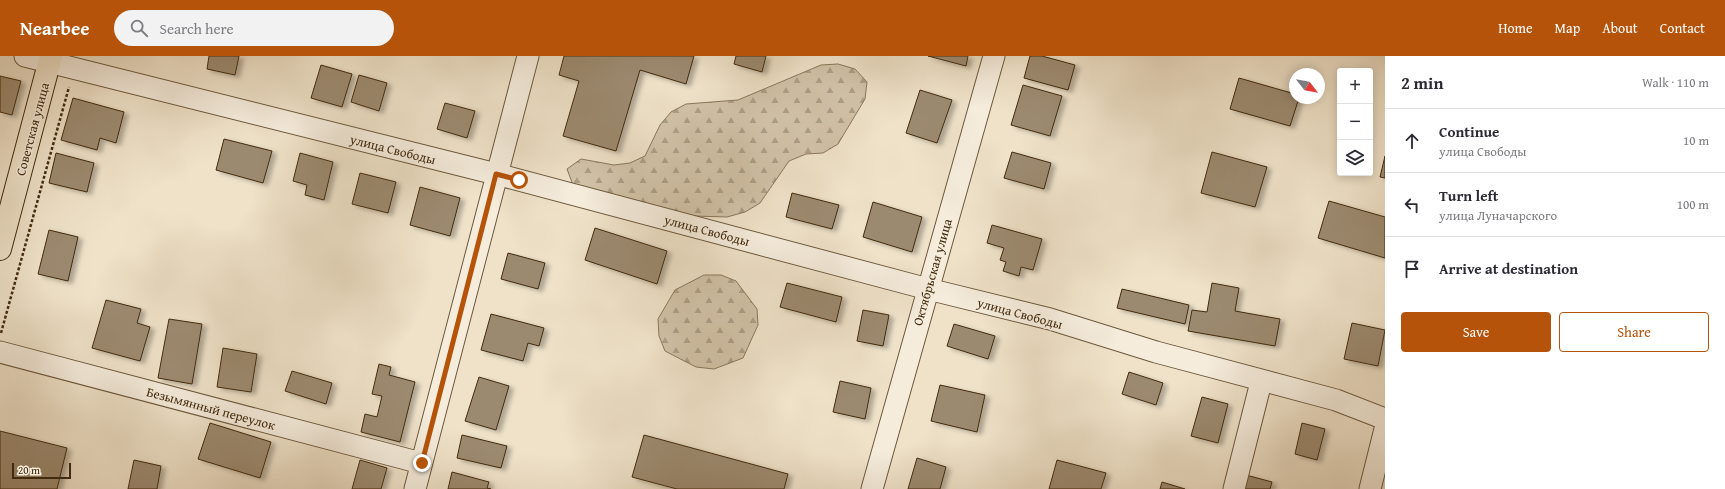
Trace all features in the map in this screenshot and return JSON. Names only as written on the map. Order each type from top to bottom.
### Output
[{"type":"main road","name":"Советская улица","points":[[0,249],[50,59]]},
{"type":"street","name":"улица Свободы","points":[[25,56],[50,59],[74,69],[496,174],[1050,320],[1261,382],[1336,400],[1385,419]]},
{"type":"street","points":[[415,489],[528,56]]},
{"type":"street","name":"Октябрьская улица","points":[[872,489],[994,56]]},
{"type":"street","name":"Безымянный переулок","points":[[0,352],[422,463]]},
{"type":"street","points":[[1234,489],[1261,382]]},
{"type":"street","points":[[1370,489],[1385,429]]},
{"type":"path","points":[[0,338],[74,69]]},
{"type":"green space","points":[[838,64],[855,69],[867,82],[865,99],[838,144],[823,153],[806,154],[789,161],[760,203],[745,212],[727,217],[694,216],[573,185],[567,169],[581,159],[614,165],[630,163],[645,156],[660,125],[671,112],[686,104],[738,100],[821,65]]},
{"type":"green space","points":[[704,275],[721,275],[736,281],[757,309],[758,325],[743,358],[714,369],[696,367],[665,351],[659,336],[658,319],[675,290]]},
{"type":"building","points":[[209,56],[239,56],[235,75],[207,69]]},
{"type":"building","points":[[564,56],[694,56],[686,84],[640,70],[616,151],[563,136],[579,81],[559,75]]},
{"type":"building","points":[[736,56],[766,56],[762,72],[734,64]]},
{"type":"building","points":[[928,56],[968,56],[966,66]]},
{"type":"building","points":[[1030,56],[1042,56],[1075,65],[1068,90],[1024,78]]},
{"type":"building","points":[[321,65],[352,74],[342,107],[311,98]]},
{"type":"building","points":[[359,75],[387,83],[379,111],[351,102]]},
{"type":"building","points":[[0,76],[21,81],[12,115],[0,112]]},
{"type":"building","points":[[1239,78],[1289,92],[1289,104],[1297,104],[1290,126],[1230,109]]},
{"type":"building","points":[[1023,85],[1062,96],[1050,136],[1011,125]]},
{"type":"building","points":[[920,90],[952,100],[937,143],[906,133]]},
{"type":"building","points":[[73,98],[124,112],[116,143],[100,138],[97,150],[61,140]]},
{"type":"building","points":[[445,103],[475,111],[467,138],[437,129]]},
{"type":"building","points":[[224,139],[272,151],[263,183],[216,170]]},
{"type":"building","points":[[1012,152],[1051,163],[1044,189],[1004,178]]},
{"type":"building","points":[[1212,152],[1267,167],[1255,207],[1201,193]]},
{"type":"building","points":[[56,153],[94,163],[87,192],[49,183]]},
{"type":"building","points":[[300,153],[333,162],[324,200],[305,195],[307,185],[293,181]]},
{"type":"building","points":[[1385,156],[1385,178],[1380,177]]},
{"type":"building","points":[[360,173],[396,182],[388,213],[352,204]]},
{"type":"building","points":[[420,187],[460,198],[450,236],[410,225]]},
{"type":"building","points":[[792,193],[839,205],[832,229],[786,217]]},
{"type":"building","points":[[1329,201],[1385,217],[1385,258],[1318,238]]},
{"type":"building","points":[[873,202],[922,217],[912,252],[863,237]]},
{"type":"building","points":[[992,225],[1042,239],[1033,270],[1021,267],[1019,276],[1003,271],[1006,262],[1000,260],[1004,248],[987,243]]},
{"type":"building","points":[[595,228],[667,251],[657,284],[585,260]]},
{"type":"building","points":[[49,230],[78,237],[68,281],[38,274]]},
{"type":"building","points":[[508,253],[545,263],[538,289],[501,279]]},
{"type":"building","points":[[787,283],[842,297],[836,322],[780,307]]},
{"type":"building","points":[[1212,283],[1239,288],[1235,311],[1280,319],[1275,346],[1188,331],[1192,310],[1207,312]]},
{"type":"building","points":[[1122,289],[1189,305],[1185,324],[1117,308]]},
{"type":"building","points":[[106,300],[141,309],[137,323],[150,327],[140,361],[92,348]]},
{"type":"building","points":[[863,310],[889,315],[883,346],[857,341]]},
{"type":"building","points":[[491,314],[544,328],[539,346],[528,343],[523,361],[481,350]]},
{"type":"building","points":[[169,319],[202,324],[192,384],[158,378]]},
{"type":"building","points":[[1352,323],[1385,330],[1378,366],[1344,359]]},
{"type":"building","points":[[954,324],[995,336],[988,359],[947,346]]},
{"type":"building","points":[[223,348],[257,354],[251,392],[217,387]]},
{"type":"building","points":[[379,364],[391,367],[389,375],[415,382],[400,442],[361,432],[365,414],[377,417],[382,396],[372,394]]},
{"type":"building","points":[[292,371],[332,383],[326,404],[285,391]]},
{"type":"building","points":[[1129,372],[1163,383],[1156,405],[1122,394]]},
{"type":"building","points":[[479,377],[509,386],[496,430],[465,421]]},
{"type":"building","points":[[840,381],[871,388],[865,419],[833,412]]},
{"type":"building","points":[[940,385],[985,395],[977,432],[931,421]]},
{"type":"building","points":[[1202,397],[1228,404],[1218,443],[1191,436]]},
{"type":"building","points":[[210,423],[271,442],[260,478],[198,459]]},
{"type":"building","points":[[1302,423],[1325,429],[1317,460],[1295,454]]},
{"type":"building","points":[[0,431],[67,448],[57,489],[0,489]]},
{"type":"building","points":[[462,435],[507,446],[501,468],[457,458]]},
{"type":"building","points":[[644,435],[788,474],[784,489],[677,489],[632,477]]},
{"type":"building","points":[[917,458],[946,467],[940,489],[908,489]]},
{"type":"building","points":[[134,460],[161,466],[157,489],[128,489]]},
{"type":"building","points":[[360,460],[387,468],[381,489],[352,489]]},
{"type":"building","points":[[1057,460],[1106,473],[1101,489],[1049,489]]},
{"type":"building","points":[[452,472],[489,482],[487,488],[491,489],[448,489]]},
{"type":"building","points":[[1246,475],[1272,482],[1270,489],[1242,489]]},
{"type":"building","points":[[1162,482],[1185,489],[1160,489]]},
{"type":"route","points":[[422,463],[496,174],[519,180]]}]
